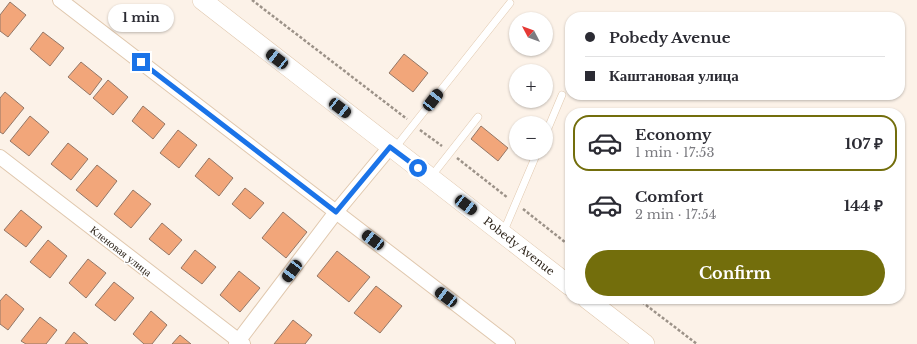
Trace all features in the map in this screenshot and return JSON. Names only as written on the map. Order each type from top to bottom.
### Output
[{"type":"main road","name":"Pobedy Avenue","points":[[202,0],[565,282]]},
{"type":"main road","points":[[593,304],[645,344]]},
{"type":"street","points":[[60,0],[508,344]]},
{"type":"street","points":[[239,343],[336,212],[392,149]]},
{"type":"street","name":"Кленовая улица","points":[[0,157],[239,343]]},
{"type":"lane","points":[[392,149],[510,3]]},
{"type":"lane","points":[[553,116],[562,95]]},
{"type":"lane","points":[[430,178],[478,117]]},
{"type":"lane","points":[[503,233],[534,160]]},
{"type":"path","points":[[645,304],[697,344]]},
{"type":"building","points":[[10,2],[26,15],[8,37],[0,31],[0,15]]},
{"type":"building","points":[[43,32],[64,48],[50,66],[30,49]]},
{"type":"building","points":[[404,54],[428,73],[413,92],[389,73]]},
{"type":"building","points":[[81,62],[102,79],[90,95],[68,77]]},
{"type":"building","points":[[108,80],[128,97],[113,115],[93,98]]},
{"type":"building","points":[[5,92],[24,108],[3,134],[0,132],[0,98]]},
{"type":"building","points":[[143,106],[165,124],[153,139],[132,121]]},
{"type":"building","points":[[30,116],[49,132],[29,156],[10,141]]},
{"type":"building","points":[[481,126],[508,148],[498,161],[471,139]]},
{"type":"building","points":[[178,130],[197,145],[179,168],[160,153]]},
{"type":"building","points":[[68,143],[88,159],[71,180],[51,164]]},
{"type":"building","points":[[209,158],[233,178],[219,196],[195,176]]},
{"type":"building","points":[[97,165],[117,181],[97,207],[76,190]]},
{"type":"building","points":[[245,188],[264,203],[250,219],[232,204]]},
{"type":"building","points":[[133,190],[151,204],[131,228],[114,214]]},
{"type":"building","points":[[21,210],[42,227],[26,247],[4,230]]},
{"type":"building","points":[[283,212],[307,232],[286,258],[262,238]]},
{"type":"building","points":[[162,223],[182,240],[169,255],[149,239]]},
{"type":"building","points":[[48,240],[67,256],[50,278],[30,262]]},
{"type":"building","points":[[195,250],[216,267],[202,284],[181,268]]},
{"type":"building","points":[[337,251],[370,277],[349,302],[317,276]]},
{"type":"building","points":[[88,259],[106,273],[86,298],[69,283]]},
{"type":"building","points":[[239,271],[260,288],[240,312],[220,295]]},
{"type":"building","points":[[114,282],[134,298],[115,321],[95,305]]},
{"type":"building","points":[[376,286],[402,306],[380,333],[354,313]]},
{"type":"building","points":[[6,294],[24,309],[8,330],[0,324],[0,301]]},
{"type":"building","points":[[151,311],[167,325],[152,344],[144,344],[133,334]]},
{"type":"building","points":[[40,317],[57,330],[46,344],[26,344],[21,341]]},
{"type":"building","points":[[293,320],[312,335],[305,344],[274,344]]},
{"type":"building","points":[[74,332],[88,344],[65,344]]},
{"type":"building","points":[[180,335],[191,344],[172,344]]},
{"type":"route","points":[[141,62],[336,212],[390,147],[418,168]]}]
